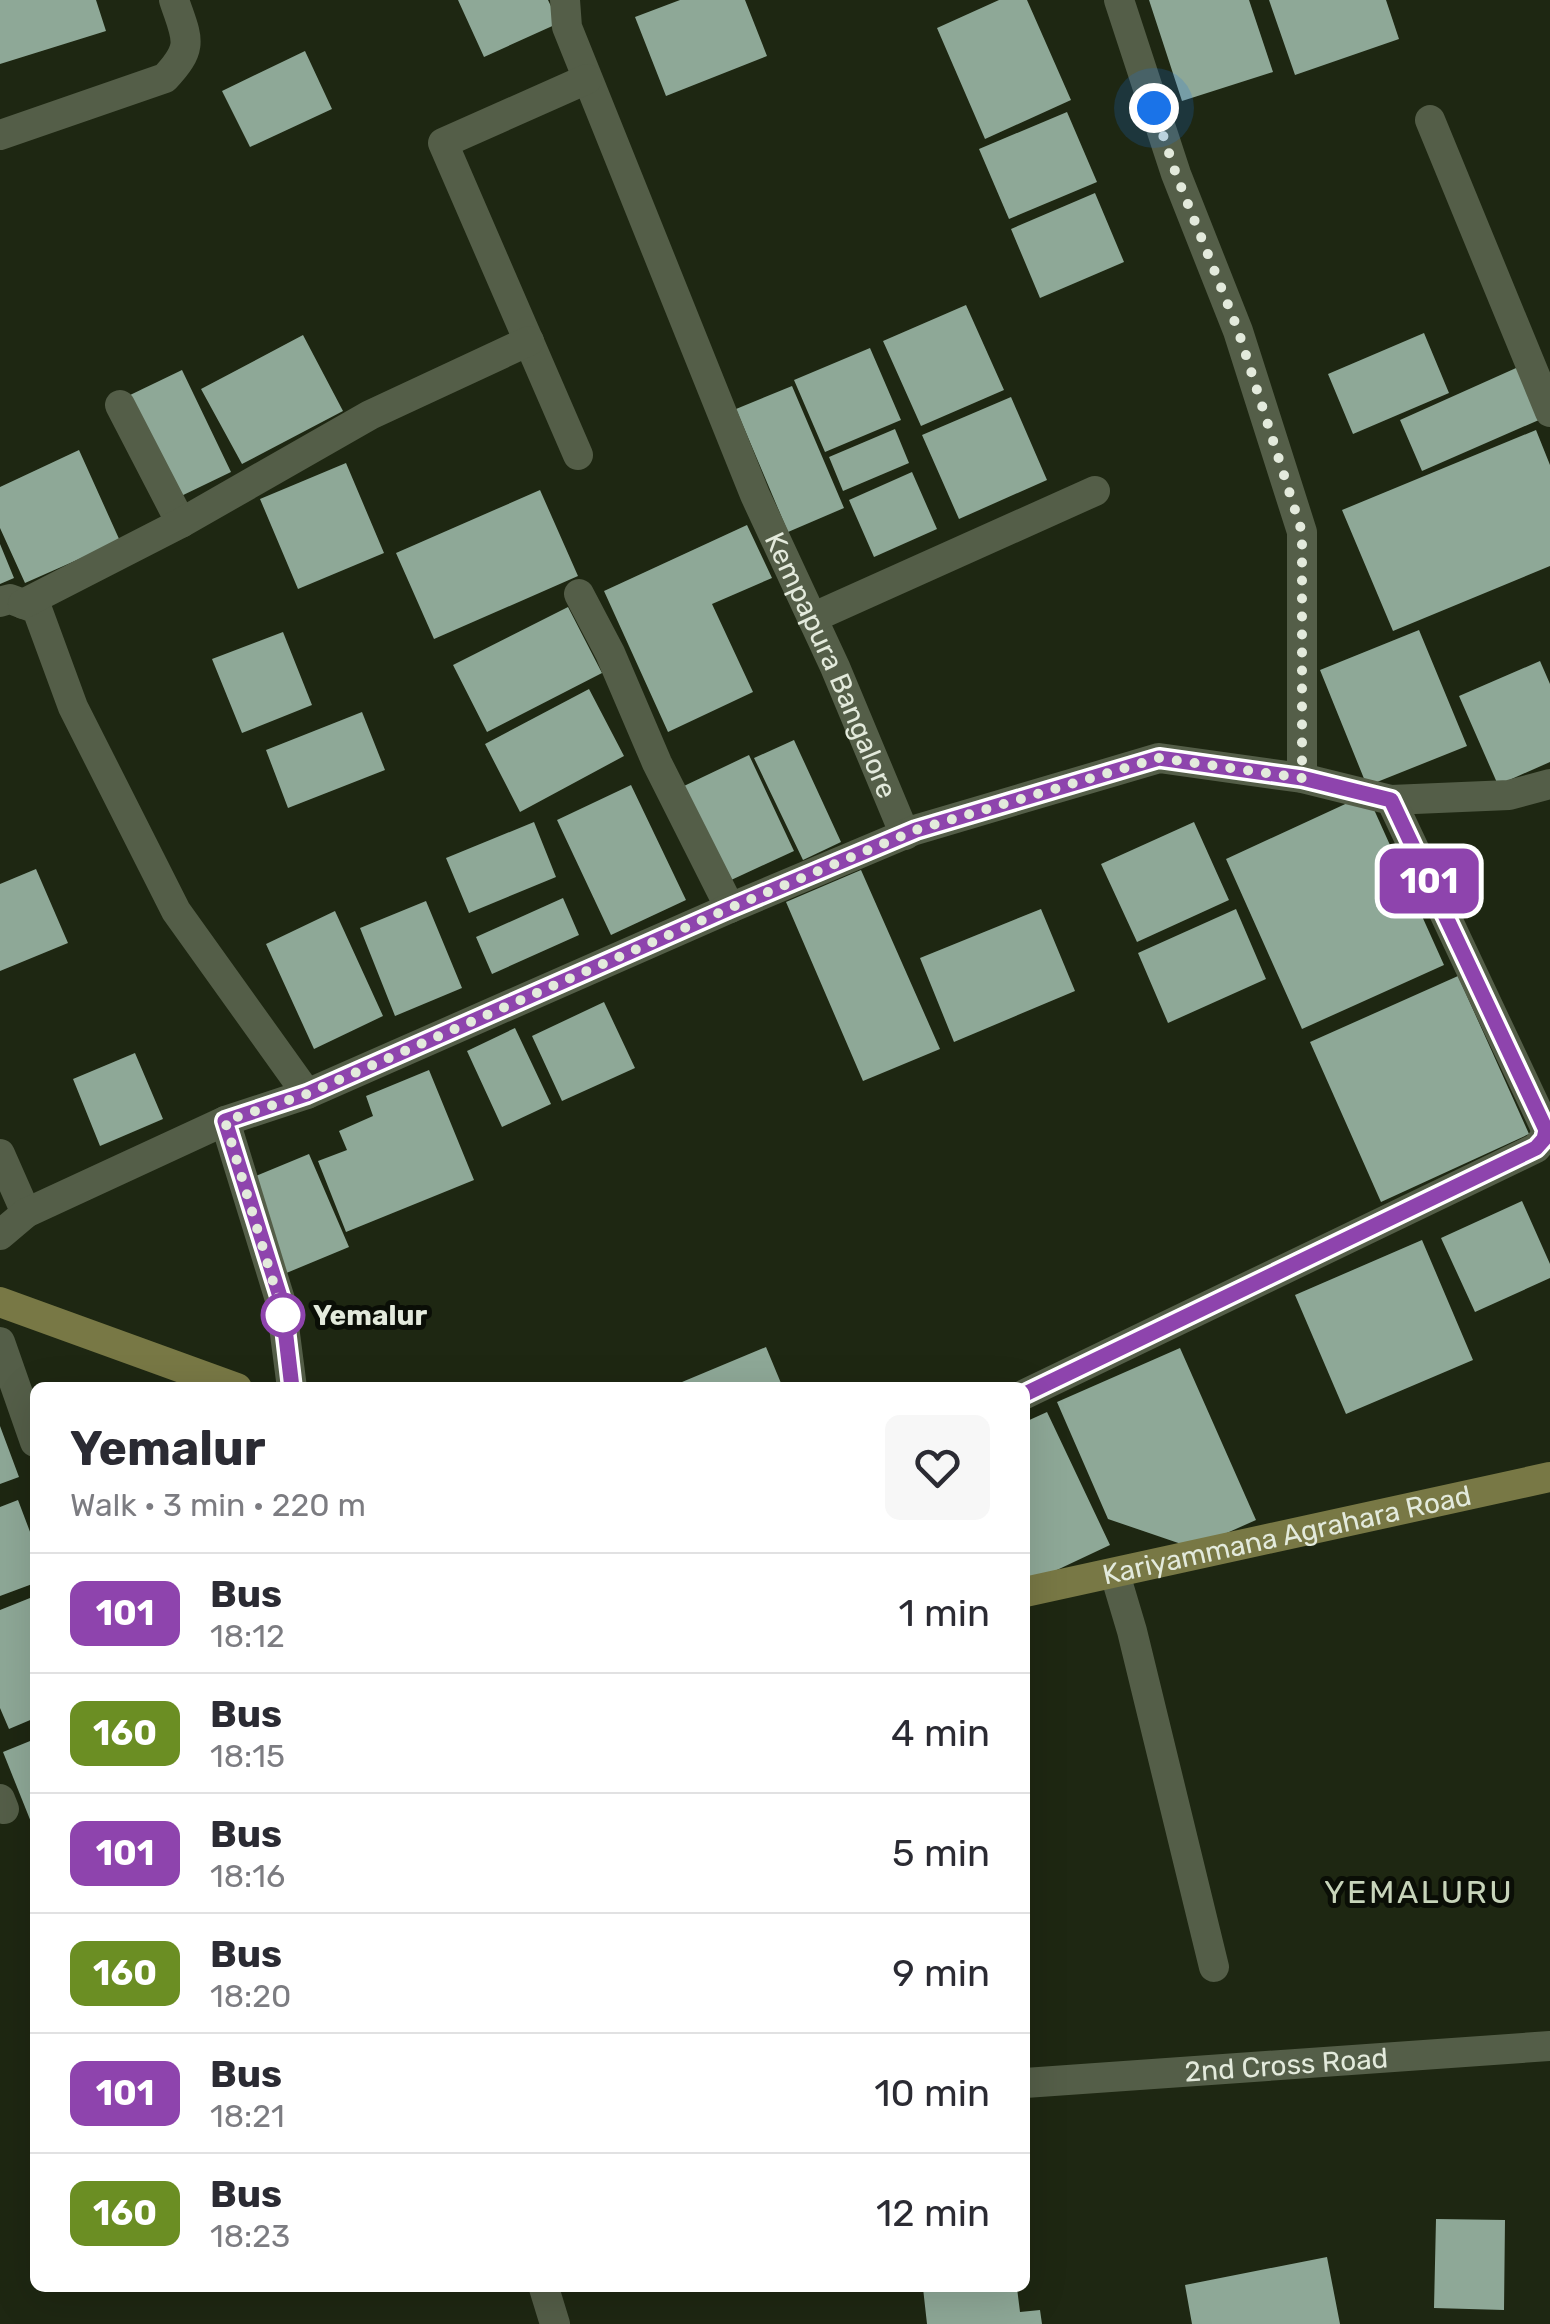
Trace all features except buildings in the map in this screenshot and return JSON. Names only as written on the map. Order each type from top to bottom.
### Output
[{"type":"street","points":[[0,135],[164,78],[183,59],[186,39],[174,0]]},
{"type":"street","name":"Kempapura Bangalore","points":[[564,0],[566,28],[755,495],[905,835]]},
{"type":"street","points":[[1118,0],[1176,174],[1238,330],[1302,532],[1302,778]]},
{"type":"street","points":[[578,455],[443,142],[588,79]]},
{"type":"street","points":[[1430,120],[1550,412]]},
{"type":"street","points":[[12,603],[181,523],[370,415],[528,342]]},
{"type":"street","points":[[120,406],[181,523]]},
{"type":"street","points":[[812,618],[1094,491]]},
{"type":"street","points":[[578,594],[610,653],[657,763],[730,908]]},
{"type":"street","points":[[12,603],[37,610],[73,708],[176,911],[307,1094]]},
{"type":"street","points":[[0,1235],[26,1213],[225,1121],[307,1094],[905,835],[1159,758],[1302,778],[1391,800],[1509,796],[1550,784]]},
{"type":"street","points":[[1030,1392],[1536,1148],[1544,1139],[1546,1130],[1391,800]]},
{"type":"street","points":[[225,1121],[282,1303],[291,1382]]},
{"type":"street","points":[[0,1154],[26,1213]]},
{"type":"street","points":[[0,1302],[220,1382]]},
{"type":"street","points":[[0,1342],[30,1428]]},
{"type":"street","name":"Kariyammana Agrahara Road","points":[[1030,1591],[1550,1477]]},
{"type":"street","points":[[1115,1574],[1214,1967]]},
{"type":"street","name":"2nd Cross Road","points":[[1030,2083],[1550,2046]]},
{"type":"street","points":[[545,2292],[554,2324]]},
{"type":"bus line","name":"101","points":[[291,1382],[282,1303],[225,1121],[307,1094],[916,830],[1159,758],[1302,778],[1391,800],[1546,1130],[1544,1139],[1536,1148],[1030,1392]]},
{"type":"place","name":"Yemalur","points":[[283,1315]]},
{"type":"district","name":"YEMALURU","points":[[1419,1892]]},
{"type":"route","points":[[283,1315],[225,1121],[307,1094],[916,830],[1159,758],[1302,778],[1302,532],[1238,330],[1154,108]]}]
